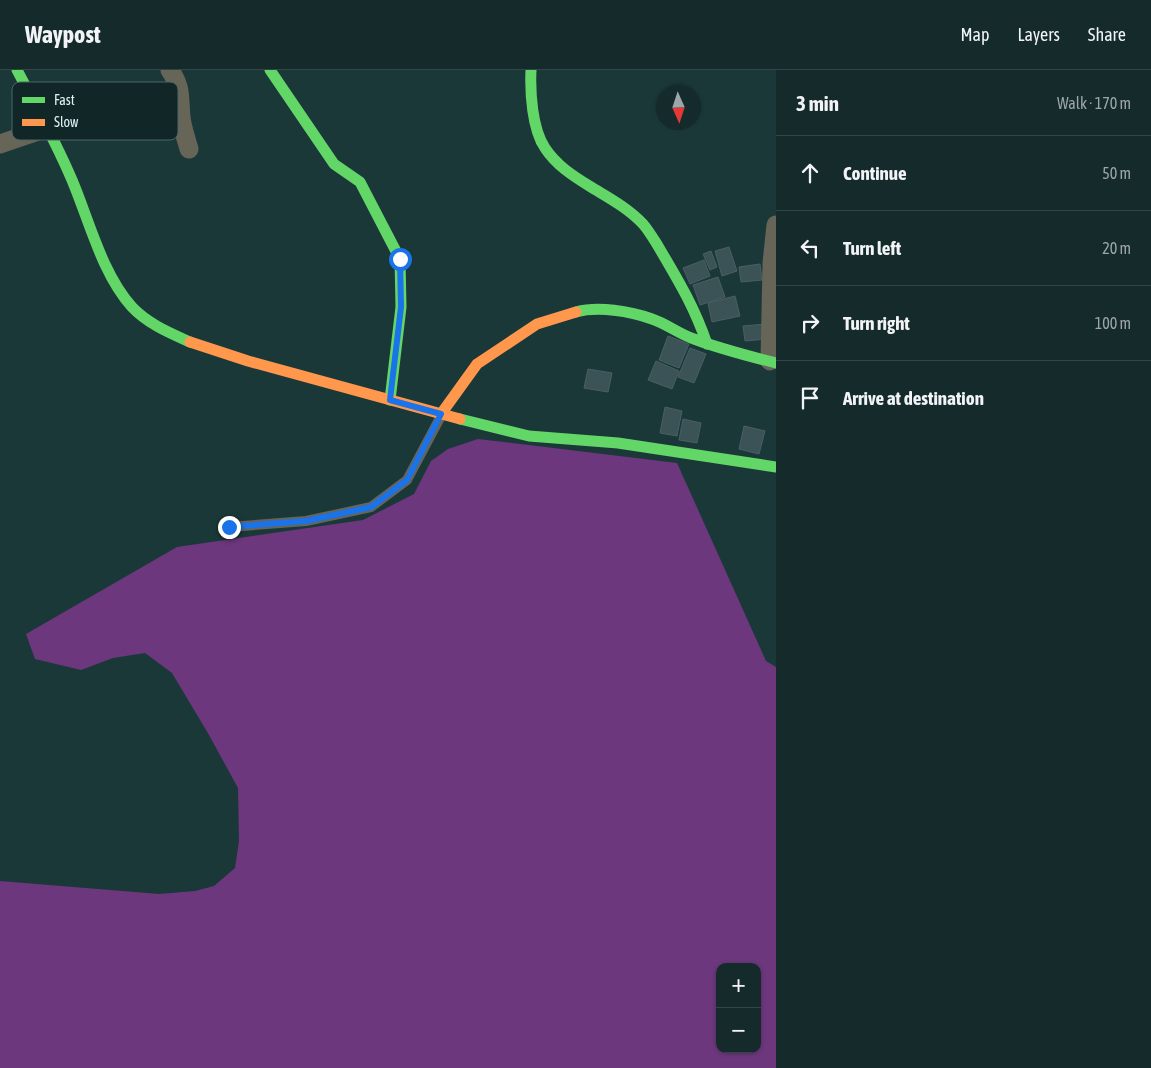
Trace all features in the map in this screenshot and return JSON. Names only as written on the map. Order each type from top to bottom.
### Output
[{"type":"street","points":[[17,70],[23,82]]},
{"type":"street","points":[[170,70],[177,82]]},
{"type":"street","points":[[270,70],[334,164],[360,182],[400,259],[401,307],[390,400]]},
{"type":"street","points":[[532,70],[533,110],[545,148],[564,168],[629,209],[645,225],[669,261],[698,318],[707,344]]},
{"type":"street","points":[[178,85],[181,118],[189,149]]},
{"type":"street","points":[[0,144],[12,140]]},
{"type":"street","points":[[53,140],[106,264],[118,287],[133,308],[158,328],[194,344],[491,428],[529,436],[618,442],[776,467]]},
{"type":"street","points":[[441,414],[476,364],[537,324],[587,309],[624,312],[652,319],[707,344],[730,352],[773,362],[772,264],[776,226]]},
{"type":"lane","points":[[229,527],[306,521],[371,507],[407,480],[441,414]]},
{"type":"shaded area","points":[[478,439],[677,463],[766,661],[776,667],[776,1068],[0,1068],[0,881],[159,894],[195,891],[214,886],[235,868],[239,841],[238,788],[172,673],[145,653],[113,658],[81,670],[35,659],[26,634],[177,547],[363,520],[414,494],[431,461],[448,449]]},
{"type":"building","points":[[729,247],[737,271],[722,276],[715,251]]},
{"type":"building","points":[[711,251],[717,267],[710,270],[703,254]]},
{"type":"building","points":[[704,260],[710,276],[690,284],[683,268]]},
{"type":"building","points":[[760,264],[762,280],[741,282],[739,267]]},
{"type":"building","points":[[718,277],[725,297],[700,305],[693,285]]},
{"type":"building","points":[[735,296],[740,316],[712,322],[708,303]]},
{"type":"building","points":[[766,324],[767,339],[745,341],[743,326]]},
{"type":"building","points":[[668,336],[689,344],[679,368],[659,360]]},
{"type":"building","points":[[690,348],[706,354],[694,383],[678,377]]},
{"type":"building","points":[[656,361],[679,371],[672,389],[648,380]]},
{"type":"building","points":[[588,369],[612,373],[608,392],[584,388]]},
{"type":"building","points":[[665,407],[682,411],[677,436],[660,433]]},
{"type":"building","points":[[683,419],[701,423],[697,443],[679,440]]},
{"type":"building","points":[[744,426],[765,431],[759,454],[739,449]]},
{"type":"traffic: fast","points":[[17,70],[23,82]]},
{"type":"traffic: fast","points":[[270,70],[334,164],[360,182],[400,259],[401,307],[390,400]]},
{"type":"traffic: fast","points":[[531,70],[535,121],[537,131],[545,148],[565,170],[625,208],[643,224],[658,246],[685,294],[697,317],[707,344]]},
{"type":"traffic: fast","points":[[53,140],[72,180],[104,263],[122,294],[132,307],[145,318],[160,328],[190,342]]},
{"type":"traffic: fast","points":[[576,312],[604,309],[643,316],[704,343],[776,363]]},
{"type":"traffic: fast","points":[[460,419],[529,436],[618,443],[776,467]]},
{"type":"traffic: slow","points":[[441,414],[477,364],[537,324],[576,312]]},
{"type":"traffic: slow","points":[[190,342],[248,361],[460,419]]},
{"type":"route","points":[[229,527],[306,521],[371,507],[407,480],[441,414],[390,400],[401,307],[400,259]]}]
